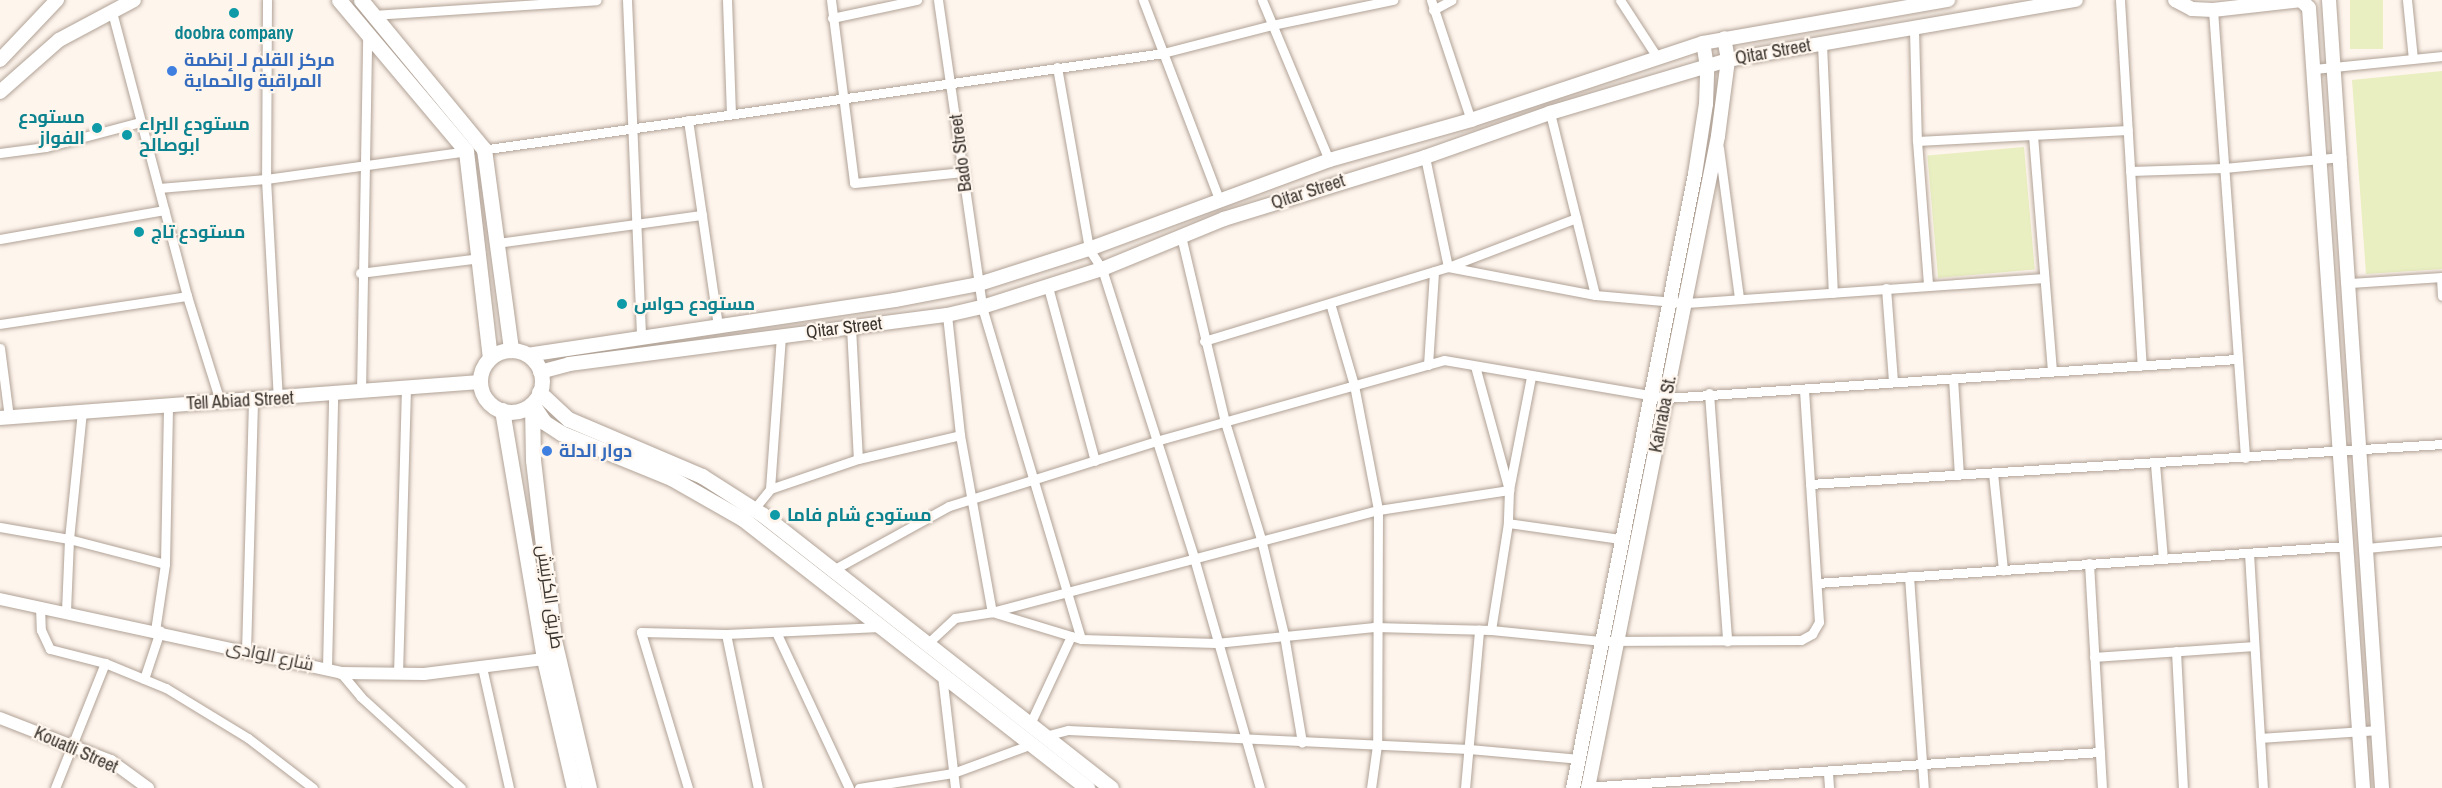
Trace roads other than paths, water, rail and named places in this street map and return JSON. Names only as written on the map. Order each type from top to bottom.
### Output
[{"type":"main road","points":[[0,60],[57,0]]},
{"type":"main road","points":[[0,92],[59,40],[134,0]]},
{"type":"main road","points":[[339,0],[466,151],[490,357],[480,382],[487,400],[502,410],[519,410],[536,398]]},
{"type":"main road","points":[[361,0],[484,149],[511,350]]},
{"type":"main road","name":"Qitar Street","points":[[527,355],[979,284],[1089,249],[1329,160],[1471,120],[1703,43],[1844,16],[1948,0]]},
{"type":"main road","name":"Qitar Street","points":[[540,372],[646,353],[947,315],[982,307],[1102,269],[1181,236],[1425,158],[1550,113],[1728,60],[1914,30],[2076,0]]},
{"type":"main road","points":[[2175,0],[2192,9],[2213,10],[2301,0],[2309,8],[2363,788]]},
{"type":"main road","points":[[2329,0],[2350,283],[2382,788]]},
{"type":"main road","points":[[1928,3],[1932,26]]},
{"type":"main road","points":[[1844,16],[1850,40]]},
{"type":"main road","name":"Kahraba St.","points":[[1588,788],[1718,136],[1728,60],[1724,39]]},
{"type":"main road","name":"Kahraba St.","points":[[1573,786],[1667,299],[1695,174],[1707,67],[1703,43]]},
{"type":"main road","points":[[807,312],[810,333]]},
{"type":"main road","points":[[490,357],[511,350],[527,355],[540,372],[536,398],[544,422],[561,433],[670,478],[743,519],[942,673],[1111,788]]},
{"type":"main road","name":"Tell Abiad Street","points":[[4,418],[220,401],[278,400],[480,382]]},
{"type":"main road","points":[[536,398],[568,419],[702,476],[753,509],[1030,724],[1038,740],[1087,788]]},
{"type":"main road","name":"طريق الكرنيش","points":[[536,398],[533,460],[554,640],[589,788]]},
{"type":"main road","name":"طريق الكرنيش","points":[[502,410],[544,659],[574,788]]},
{"type":"street","points":[[267,0],[266,179],[278,400]]},
{"type":"street","points":[[373,15],[596,0]]},
{"type":"street","points":[[627,0],[641,336]]},
{"type":"street","points":[[728,0],[731,113]]},
{"type":"street","points":[[831,0],[841,96],[854,183],[963,172]]},
{"type":"street","points":[[832,18],[917,0]]},
{"type":"street","name":"Bado Street","points":[[938,0],[953,81],[982,307],[1031,481],[1081,639]]},
{"type":"street","points":[[1143,0],[1219,199]]},
{"type":"street","points":[[1262,0],[1329,160]]},
{"type":"street","points":[[159,188],[266,179],[363,163],[484,149],[841,96],[1163,53],[1272,25],[1393,0]]},
{"type":"street","points":[[1452,0],[1432,5],[1471,120]]},
{"type":"street","points":[[1620,0],[1657,57]]},
{"type":"street","points":[[2120,0],[2142,365]]},
{"type":"street","points":[[2407,0],[2413,59]]},
{"type":"street","points":[[2213,10],[2245,458]]},
{"type":"street","points":[[112,12],[187,296],[220,401]]},
{"type":"street","points":[[1914,30],[1917,141],[1928,284]]},
{"type":"street","points":[[361,392],[360,273],[369,43],[366,32]]},
{"type":"street","points":[[1822,44],[1833,293]]},
{"type":"street","points":[[2314,69],[2442,56]]},
{"type":"street","points":[[1057,67],[1089,249],[1102,269],[1194,558],[1216,642],[1248,739],[1260,788]]},
{"type":"street","points":[[1550,113],[1595,296]]},
{"type":"street","points":[[688,120],[718,325]]},
{"type":"street","points":[[0,153],[46,147],[140,122]]},
{"type":"street","points":[[1917,141],[2128,130]]},
{"type":"street","points":[[2033,135],[2052,371]]},
{"type":"street","points":[[1718,136],[1739,297]]},
{"type":"street","points":[[2130,171],[2224,168],[2341,157]]},
{"type":"street","points":[[1425,158],[1448,267]]},
{"type":"street","points":[[0,239],[164,210]]},
{"type":"street","points":[[497,243],[702,215]]},
{"type":"street","points":[[1204,341],[1448,267],[1576,218]]},
{"type":"street","points":[[1181,236],[1225,422],[1262,539],[1284,635],[1302,742]]},
{"type":"street","points":[[360,273],[480,258]]},
{"type":"street","points":[[1448,267],[1595,296],[1667,299],[1686,303],[1739,297],[1833,293],[1928,284],[2044,278]]},
{"type":"street","points":[[1428,364],[1434,271]]},
{"type":"street","points":[[2350,283],[2441,277],[2442,297]]},
{"type":"street","points":[[1048,287],[1095,460]]},
{"type":"street","points":[[1886,288],[1893,382]]},
{"type":"street","points":[[0,324],[187,296]]},
{"type":"street","points":[[1330,303],[1354,385],[1378,510],[1374,627],[1377,745],[1371,788]]},
{"type":"street","points":[[947,315],[960,435],[992,612]]},
{"type":"street","points":[[851,327],[858,459]]},
{"type":"street","points":[[770,489],[781,337]]},
{"type":"street","points":[[0,348],[4,418]]},
{"type":"street","points":[[833,570],[949,506],[1156,441],[1444,360],[1531,377],[1649,393],[1666,398],[1709,393],[2237,359]]},
{"type":"street","points":[[1475,366],[1509,490]]},
{"type":"street","points":[[1491,630],[1508,523],[1509,490],[1531,377]]},
{"type":"street","points":[[1953,378],[1959,475]]},
{"type":"street","points":[[398,674],[406,388]]},
{"type":"street","points":[[992,612],[1081,639],[1216,642],[1374,627],[1491,630],[1602,641],[1618,639],[1802,640],[1812,634],[1819,622],[1804,388]]},
{"type":"street","points":[[1709,393],[1727,641]]},
{"type":"street","points":[[327,668],[333,394]]},
{"type":"street","points":[[246,652],[253,400]]},
{"type":"street","points":[[144,679],[157,631],[165,564],[168,405]]},
{"type":"street","points":[[66,611],[69,539],[82,412]]},
{"type":"street","points":[[753,509],[770,489],[858,459],[960,435]]},
{"type":"street","points":[[1810,484],[2155,464],[2442,444]]},
{"type":"street","points":[[2155,464],[2163,559]]},
{"type":"street","points":[[1993,473],[2003,570]]},
{"type":"street","points":[[927,644],[955,618],[992,612],[1378,510],[1509,490]]},
{"type":"street","points":[[1508,523],[1622,539]]},
{"type":"street","points":[[0,527],[69,539],[165,564]]},
{"type":"street","points":[[2366,548],[2442,541]]},
{"type":"street","points":[[1817,583],[2346,546]]},
{"type":"street","points":[[2249,553],[2263,788]]},
{"type":"street","points":[[2089,563],[2102,788]]},
{"type":"street","points":[[1909,576],[1924,788]]},
{"type":"street","name":"شارع الوادى","points":[[0,599],[66,611],[341,673],[398,674],[544,659]]},
{"type":"street","points":[[40,606],[40,630],[50,650],[105,663],[166,688],[248,738],[313,788]]},
{"type":"street","points":[[688,788],[641,632],[726,634],[884,626]]},
{"type":"street","points":[[1464,788],[1479,630]]},
{"type":"street","points":[[776,632],[849,788]]},
{"type":"street","points":[[726,634],[758,788]]},
{"type":"street","points":[[1030,724],[1071,636]]},
{"type":"street","points":[[2094,657],[2254,646]]},
{"type":"street","points":[[2176,651],[2183,788]]},
{"type":"street","points":[[55,788],[105,663]]},
{"type":"street","points":[[482,667],[509,788]]},
{"type":"street","points":[[341,673],[361,697],[461,788]]},
{"type":"street","points":[[942,673],[955,788]]},
{"type":"street","name":"Kouatli Street","points":[[0,718],[111,761],[148,788]]},
{"type":"street","points":[[859,788],[953,773],[1068,730],[1469,749],[1579,759]]},
{"type":"street","points":[[2260,738],[2378,730]]},
{"type":"street","points":[[1573,786],[1588,788],[1738,783],[1828,773],[2100,752]]},
{"type":"street","points":[[1828,773],[1829,788]]},
{"type":"place","name":"doobra company","points":[[234,13]]},
{"type":"place","name":"مركز القلم لـ إنظمة المراقبة والحماية","points":[[172,71]]},
{"type":"place","name":"مستودع الفواز","points":[[97,128]]},
{"type":"place","name":"مستودع البراء ابوصالح","points":[[127,135]]},
{"type":"place","name":"مستودع تاج","points":[[139,232]]},
{"type":"place","name":"مستودع حواس","points":[[622,304]]},
{"type":"place","name":"دوار الدلة","points":[[547,451]]},
{"type":"place","name":"مستودع شام فاما","points":[[775,515]]}]
